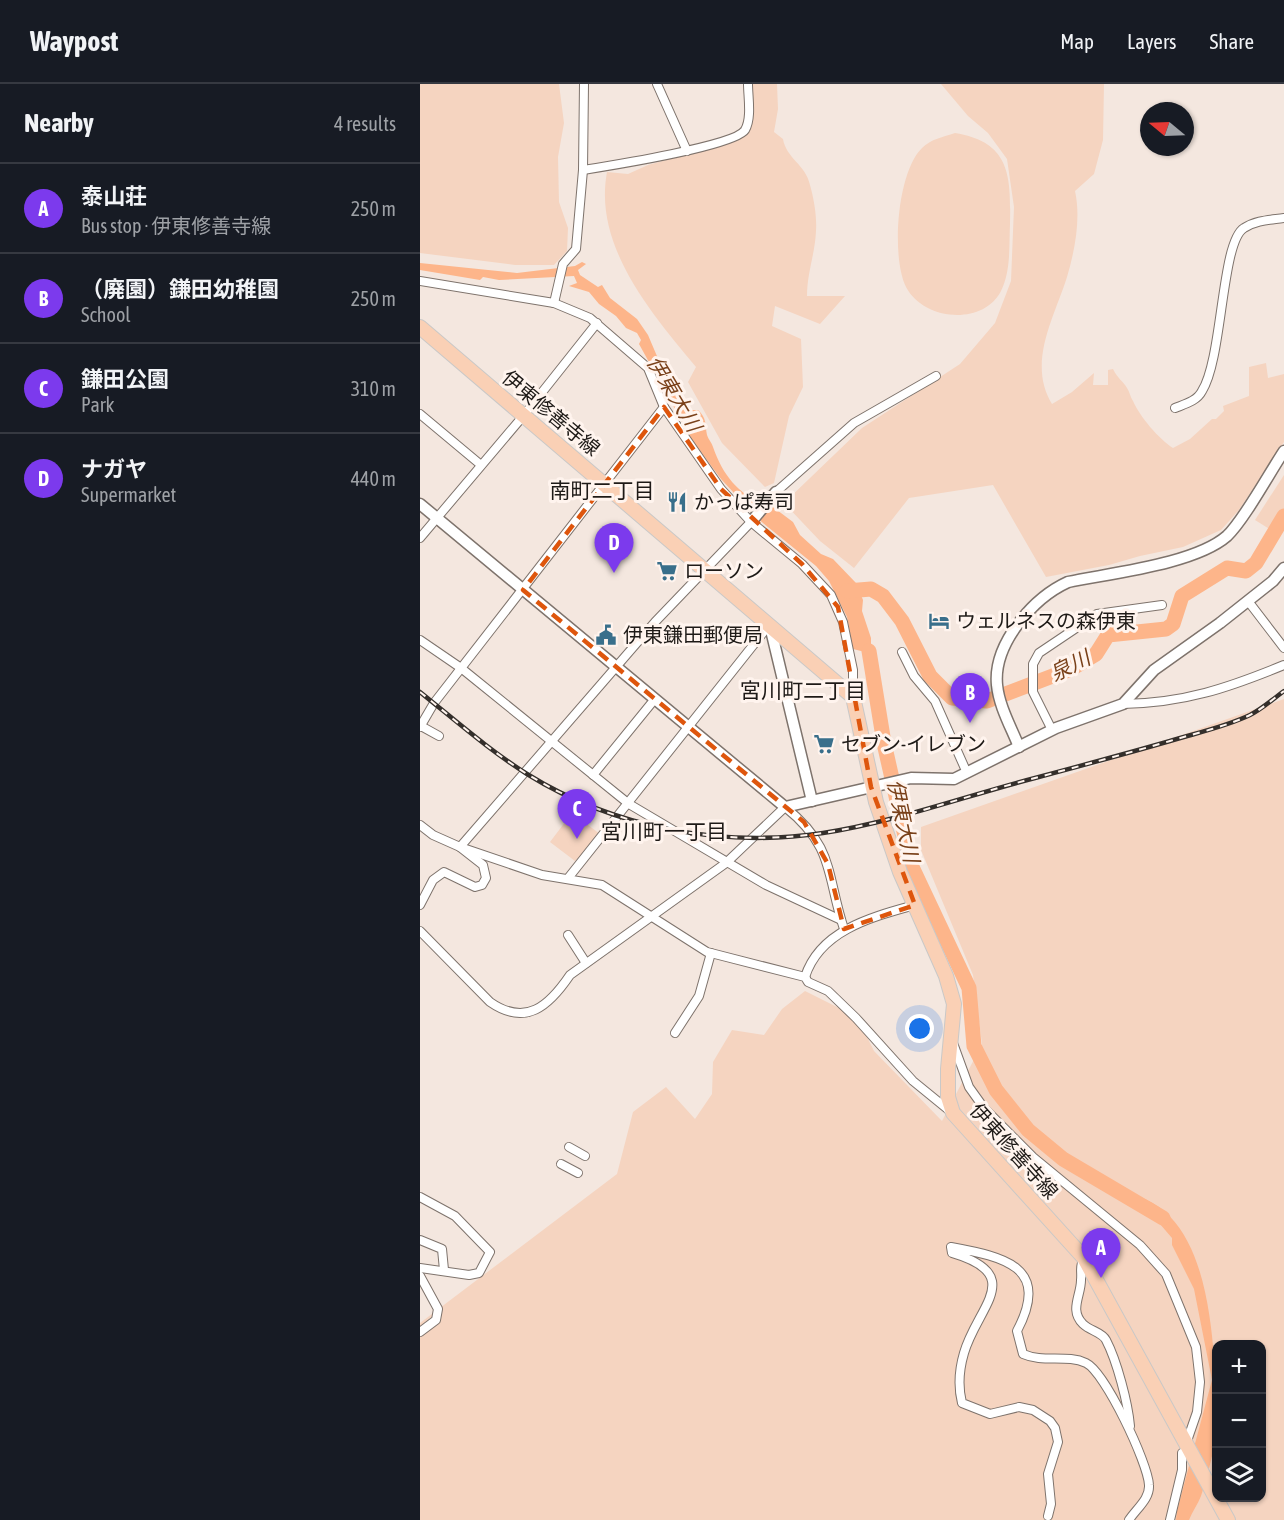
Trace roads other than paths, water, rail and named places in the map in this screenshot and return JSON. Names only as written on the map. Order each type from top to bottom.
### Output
[{"type":"main road","name":"伊東修善寺線","points":[[420,327],[853,697],[877,786],[915,905],[954,1004],[948,1096],[953,1113],[1083,1258],[1228,1520]]},
{"type":"street","points":[[555,298],[563,264],[576,249],[584,170],[584,84]]},
{"type":"street","points":[[657,84],[687,151]]},
{"type":"street","points":[[584,170],[687,151],[736,137],[744,132],[748,121],[748,84]]},
{"type":"street","points":[[1176,408],[1196,399],[1203,391],[1220,331],[1227,267],[1236,237],[1242,229],[1260,221],[1284,218]]},
{"type":"street","points":[[420,281],[555,298],[597,323],[648,368],[664,407],[721,489],[751,522],[802,564],[831,595],[843,622],[853,670],[853,697]]},
{"type":"street","points":[[420,538],[524,415],[597,323]]},
{"type":"street","points":[[460,847],[704,569],[751,522],[776,492],[854,423],[936,375]]},
{"type":"street","points":[[439,736],[420,726],[461,668],[664,407]]},
{"type":"street","points":[[420,414],[481,465]]},
{"type":"street","points":[[1019,747],[1000,700],[997,676],[1005,647],[1025,617],[1040,600],[1055,588],[1068,582],[1185,557],[1213,546],[1229,534],[1284,451]]},
{"type":"street","points":[[420,504],[523,591],[571,628],[687,728],[804,822],[824,852],[842,925]]},
{"type":"street","points":[[1123,704],[1154,670],[1248,601],[1284,568]]},
{"type":"street","points":[[1248,601],[1284,648]]},
{"type":"street","points":[[1052,730],[1033,692],[1031,676],[1033,664],[1039,653],[1097,614],[1162,605]]},
{"type":"street","points":[[569,877],[770,624]]},
{"type":"street","points":[[770,624],[812,801]]},
{"type":"street","points":[[420,640],[461,668],[629,804],[726,862],[842,925]]},
{"type":"street","points":[[902,652],[914,676],[935,701],[967,773]]},
{"type":"street","points":[[420,931],[490,1002],[512,1013],[541,1008],[556,996],[570,975],[726,862],[784,807],[911,778],[954,779],[1052,730],[1123,704],[1180,701],[1222,690],[1284,665]]},
{"type":"street","points":[[593,775],[654,700]]},
{"type":"street","points":[[420,825],[433,835],[460,847],[542,875],[569,877],[602,885],[651,918],[711,953],[804,977],[808,982],[828,991],[856,1018],[913,1081],[953,1113]]},
{"type":"street","points":[[420,906],[433,880],[444,872],[475,887],[482,885],[486,878],[483,865],[460,847]]},
{"type":"street","points":[[804,977],[814,957],[842,925],[915,905]]},
{"type":"street","points":[[568,935],[586,963]]},
{"type":"street","points":[[675,1033],[699,996],[711,953]]},
{"type":"street","points":[[951,1035],[959,1066],[969,1087],[984,1108],[1033,1157],[1132,1238],[1166,1274],[1196,1347],[1200,1382],[1197,1412],[1170,1520]]},
{"type":"street","points":[[569,1147],[585,1156]]},
{"type":"street","points":[[561,1164],[578,1173]]},
{"type":"street","points":[[420,1197],[455,1216],[490,1252],[479,1273],[469,1275],[420,1268]]},
{"type":"street","points":[[420,1240],[442,1249],[444,1270]]},
{"type":"street","points":[[1048,1516],[1051,1504],[1048,1474],[1058,1442],[1055,1428],[1050,1420],[1033,1410],[1019,1407],[990,1414],[963,1403],[958,1388],[964,1352],[993,1293],[992,1279],[983,1266],[974,1259],[952,1253],[951,1247],[992,1254],[1026,1278],[1031,1289],[1029,1309],[1017,1331],[1023,1354],[1033,1359],[1083,1362],[1094,1367],[1116,1403],[1140,1454],[1149,1485],[1147,1496],[1128,1520]]},
{"type":"street","points":[[1083,1258],[1079,1267],[1081,1280],[1076,1306],[1077,1316],[1084,1326],[1105,1337],[1113,1357],[1130,1424],[1129,1432]]},
{"type":"street","points":[[420,1276],[438,1309],[436,1320],[420,1332]]},
{"type":"water","points":[[582,262],[586,264],[578,270],[580,275],[598,287],[602,285],[610,298],[637,319],[648,335],[665,375],[688,410],[698,410],[703,416],[712,446],[727,476],[740,490],[757,502],[767,508],[773,507],[793,522],[800,535],[821,554],[833,559],[856,583],[863,600],[862,611],[871,638],[871,679],[865,652],[853,649],[847,617],[829,581],[816,566],[758,519],[721,479],[692,440],[639,344],[641,340],[637,333],[626,328],[589,292],[569,286],[577,283],[574,276],[499,280],[483,277],[480,280],[420,270],[420,263],[517,273],[575,266]]},
{"type":"water","points":[[1113,1193],[1141,1197],[1163,1210],[1180,1228],[1192,1251],[1208,1305],[1213,1340],[1212,1380],[1194,1289],[1172,1245],[1172,1238],[1141,1202]]},
{"type":"water","points":[[1212,1380],[1212,1454],[1205,1482],[1200,1499],[1189,1520],[1176,1520]]},
{"type":"waterway","name":"泉川","points":[[847,591],[871,589],[883,596],[902,621],[930,676],[952,698],[987,701],[1071,669],[1096,654],[1108,635],[1166,629],[1173,624],[1182,596],[1227,568],[1246,571],[1256,563],[1284,516]]},
{"type":"waterway","name":"伊東大川","points":[[869,651],[884,743],[912,867],[969,988],[974,1046],[996,1090],[1028,1130],[1063,1159],[1163,1218]]},
{"type":"railway","points":[[420,692],[499,755],[561,793],[632,820],[670,829],[746,838],[823,833],[903,816],[1221,726],[1254,713],[1284,691]]},
{"type":"place","name":"かっぱ寿司","points":[[677,502]]},
{"type":"place","name":"ローソン","points":[[667,571]]},
{"type":"place","name":"ナガヤ","points":[[614,573]]},
{"type":"place","name":"ウェルネスの森伊東","points":[[939,621]]},
{"type":"place","name":"伊東鎌田郵便局","points":[[606,635]]},
{"type":"place","name":"（廃園）鎌田幼稚園","points":[[970,723]]},
{"type":"place","name":"セブン-イレブン","points":[[824,744]]},
{"type":"place","name":"鎌田公園","points":[[577,839]]},
{"type":"place","name":"泰山荘","points":[[1101,1278]]},
{"type":"district","name":"南町二丁目","points":[[602,491]]},
{"type":"district","name":"宮川町二丁目","points":[[803,691]]},
{"type":"district","name":"宮川町一丁目","points":[[664,832]]}]
